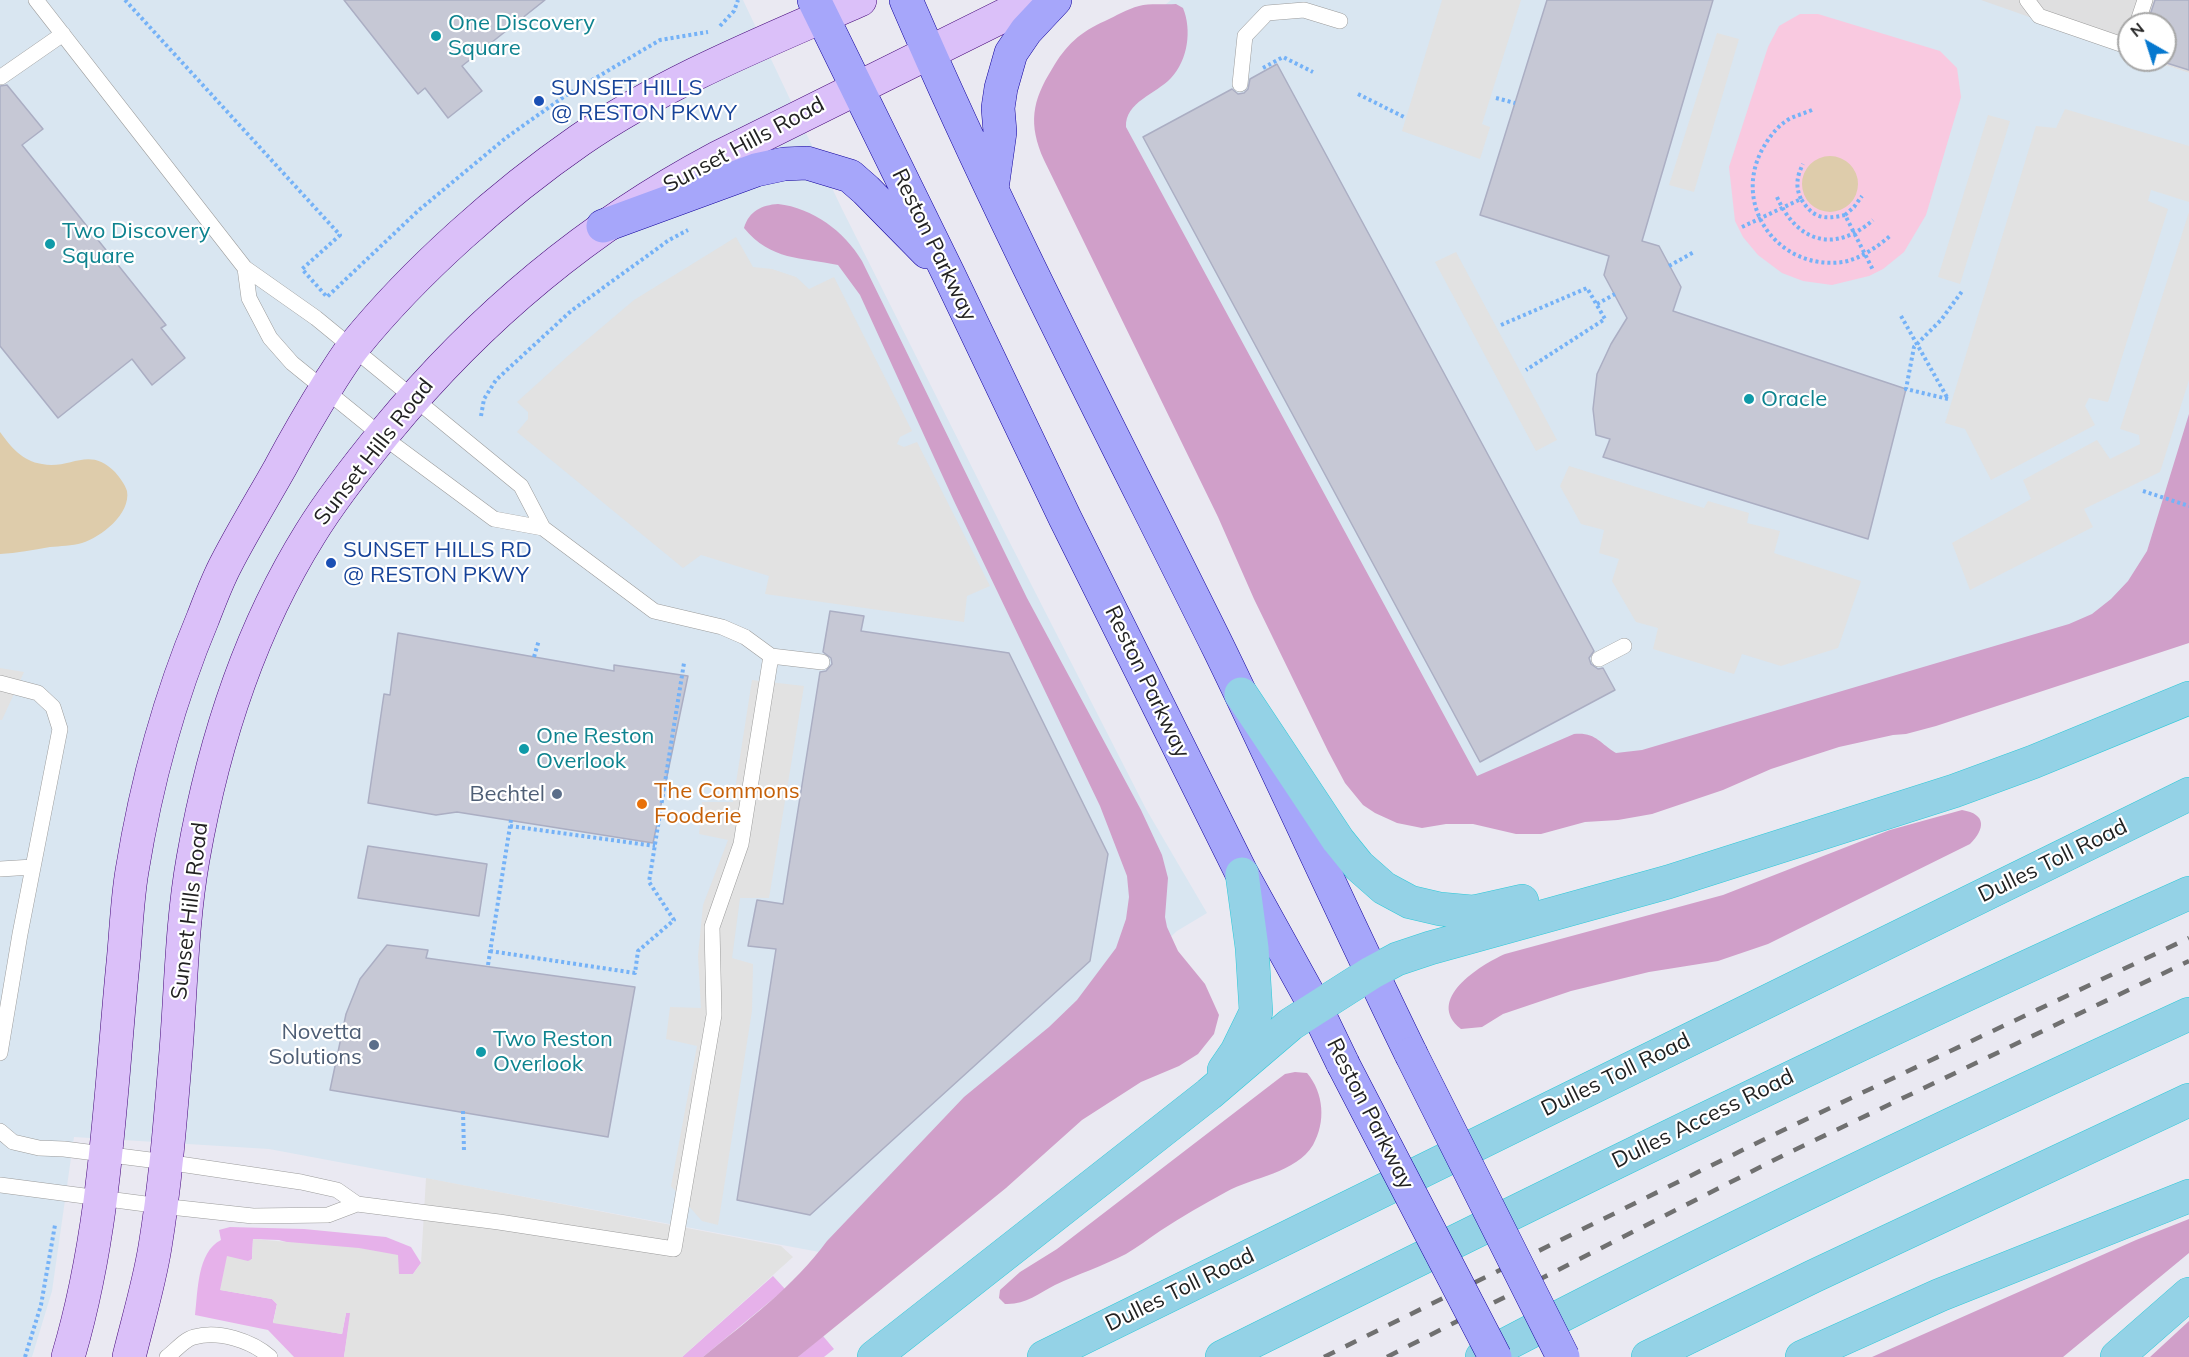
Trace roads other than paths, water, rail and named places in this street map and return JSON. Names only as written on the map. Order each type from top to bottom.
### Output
[{"type":"highway","points":[[1241,694],[1338,840],[1359,866],[1384,888],[1410,902],[1440,909],[1473,912],[1785,844]]},
{"type":"highway","points":[[874,1357],[1209,1094],[1291,1024],[1397,959],[1668,882],[1992,778],[2189,698]]},
{"type":"highway","name":"Dulles Toll Road","points":[[1044,1357],[2189,795]]},
{"type":"highway","points":[[1209,1094],[1237,1051],[1256,1012],[1252,948],[1242,874]]},
{"type":"highway","name":"Dulles Access Road","points":[[1222,1357],[1556,1190],[1803,1070],[2036,961],[2189,893]]},
{"type":"highway","points":[[1482,1357],[1678,1256],[1914,1140],[2189,1014]]},
{"type":"highway","points":[[1648,1357],[1824,1271],[2189,1100]]},
{"type":"highway","points":[[1802,1357],[1950,1291],[2189,1196]]},
{"type":"highway","points":[[2117,1357],[2189,1294]]},
{"type":"main road","points":[[68,1357],[81,1314],[95,1238],[131,877],[142,811],[186,658],[224,567],[309,414],[352,348],[409,286],[477,222],[537,171],[582,139],[656,95],[818,9],[860,0]]},
{"type":"main road","points":[[906,0],[992,189],[1241,694],[1325,869],[1371,973],[1563,1357]]},
{"type":"main road","name":"Sunset Hills Road","points":[[129,1357],[155,1249],[161,1206],[175,1061],[182,935],[203,807],[231,700],[279,589],[309,534],[382,436],[448,360],[489,320],[603,226],[669,183],[856,87],[1035,0]]},
{"type":"main road","points":[[992,189],[1000,132],[998,108],[1011,53],[1026,31],[1054,0]]},
{"type":"main road","name":"Reston Parkway","points":[[818,9],[1070,528],[1242,874],[1316,1008],[1495,1357]]},
{"type":"main road","points":[[603,226],[756,170],[784,164],[807,164],[850,176],[885,208],[949,275]]},
{"type":"lane","points":[[2027,0],[2039,16],[2117,43]]},
{"type":"lane","points":[[38,1],[245,268],[316,318],[521,486],[543,528],[654,611],[722,627],[745,637],[771,656],[822,662]]},
{"type":"lane","points":[[1240,84],[1245,36],[1267,13],[1304,10],[1341,21]]},
{"type":"lane","points":[[1,77],[63,34]]},
{"type":"lane","points":[[245,268],[249,298],[270,338],[292,363],[382,436],[494,519],[543,528]]},
{"type":"lane","points":[[1599,659],[1624,646]]},
{"type":"lane","points":[[0,1131],[13,1142],[39,1148],[105,1154],[301,1182],[337,1190],[357,1204],[499,1222],[674,1249],[714,1015],[712,927],[741,844],[771,656]]},
{"type":"lane","points":[[0,683],[38,693],[53,707],[60,729],[0,1053]]},
{"type":"lane","points":[[0,869],[33,867]]},
{"type":"lane","points":[[0,1185],[254,1216],[328,1215],[357,1204]]},
{"type":"lane","points":[[167,1357],[193,1337],[212,1336],[236,1338],[259,1347],[270,1357]]},
{"type":"railway","points":[[1324,1357],[1773,1135],[2189,938]]},
{"type":"railway","points":[[1387,1357],[1784,1155],[2189,961]]},
{"type":"place","name":"One Discovery Square","points":[[436,36]]},
{"type":"place","name":"SUNSET HILLS @ RESTON PKWY","points":[[539,101]]},
{"type":"place","name":"Two Discovery Square","points":[[50,244]]},
{"type":"place","name":"Oracle","points":[[1749,399]]},
{"type":"place","name":"SUNSET HILLS RD @ RESTON PKWY","points":[[331,563]]},
{"type":"place","name":"One Reston Overlook","points":[[524,749]]},
{"type":"place","name":"Bechtel","points":[[557,794]]},
{"type":"place","name":"The Commons Fooderie","points":[[642,804]]},
{"type":"place","name":"Novetta Solutions","points":[[374,1045]]},
{"type":"place","name":"Two Reston Overlook","points":[[481,1052]]}]
